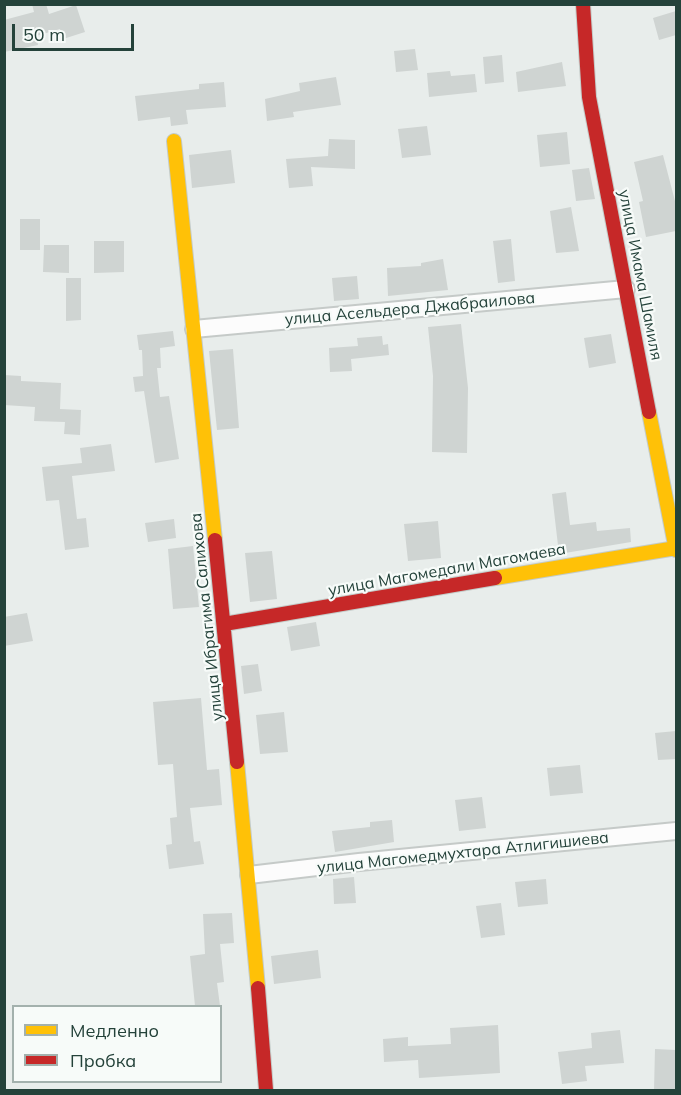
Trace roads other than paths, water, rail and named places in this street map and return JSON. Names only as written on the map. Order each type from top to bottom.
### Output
[{"type":"street","name":"улица Имама Шамиля","points":[[583,4],[589,97],[676,549]]},
{"type":"street","name":"улица Ибрагима Салихова","points":[[174,141],[249,875],[267,1090]]},
{"type":"street","name":"улица Асельдера Джабраилова","points":[[194,329],[626,289]]},
{"type":"street","name":"улица Магомедали Магомаева","points":[[224,624],[676,549]]},
{"type":"street","name":"улица Магомедмухтара Атлигишиева","points":[[249,875],[676,831]]}]
